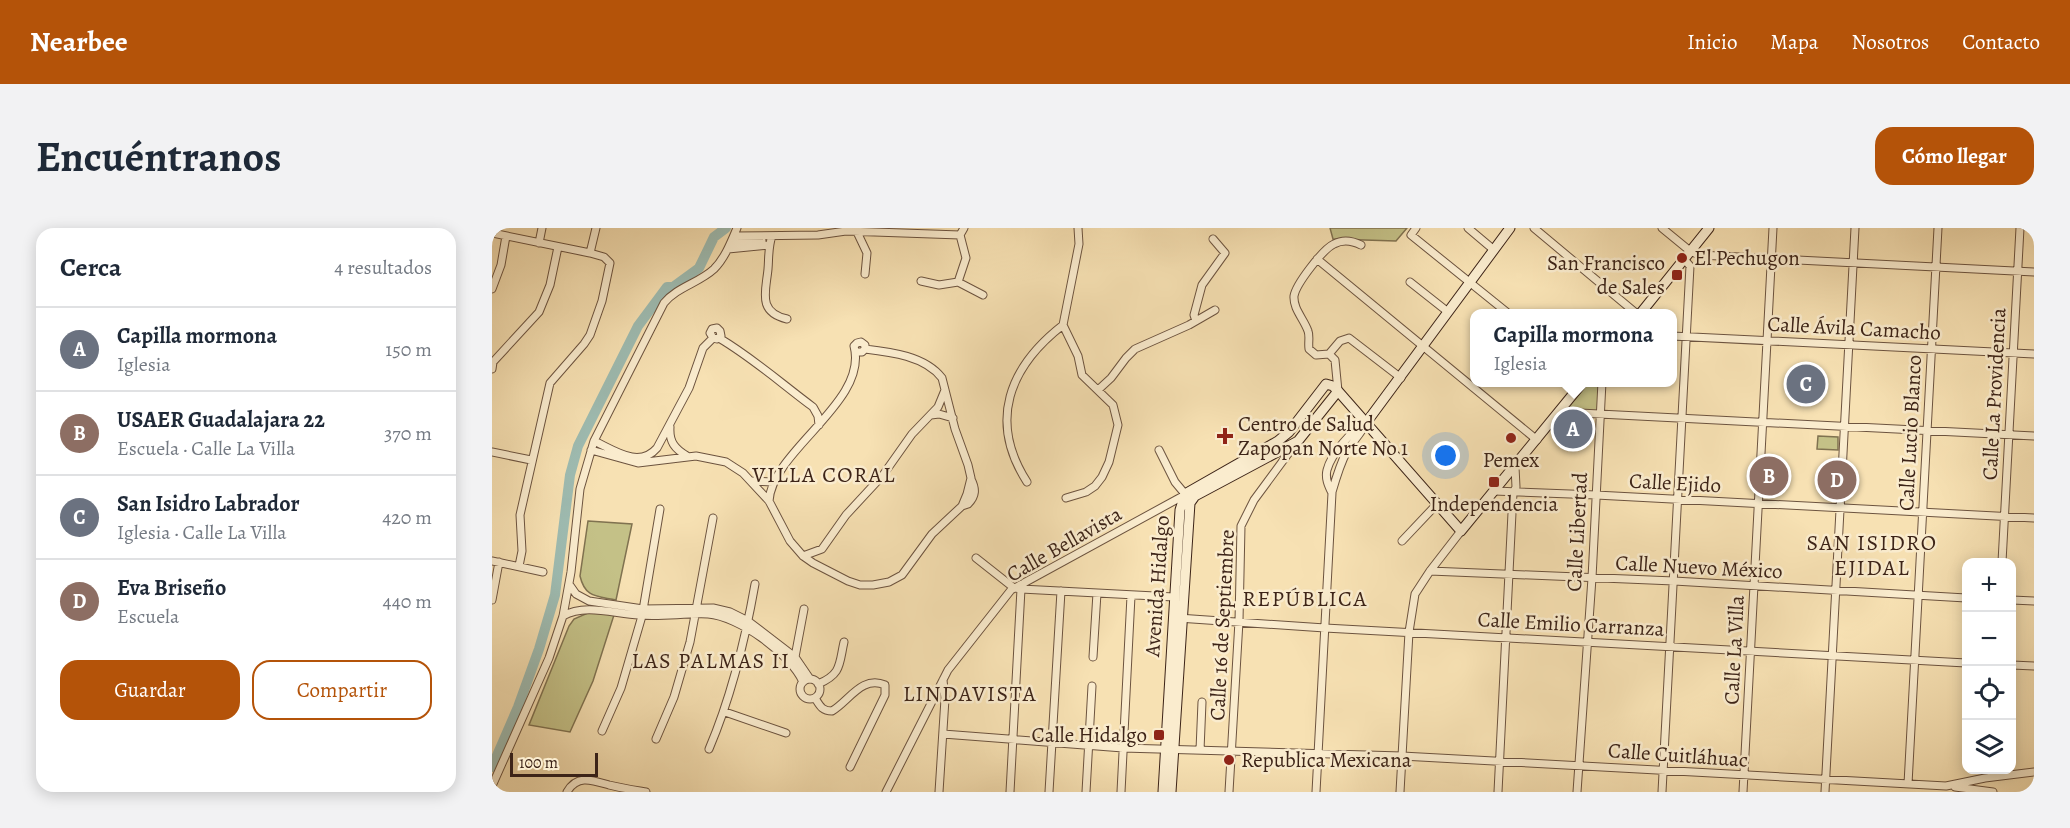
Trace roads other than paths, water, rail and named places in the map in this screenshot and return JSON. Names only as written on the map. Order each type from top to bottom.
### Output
[{"type":"main road","points":[[1366,423],[1510,228]]},
{"type":"main road","points":[[1642,309],[1709,228]]},
{"type":"main road","points":[[1326,384],[1338,391],[1461,531],[1579,387]]},
{"type":"main road","name":"Avenida Hidalgo","points":[[1163,792],[1169,749],[1184,495],[1278,441],[1289,432],[1326,384]]},
{"type":"main road","name":"Avenida Hidalgo","points":[[1177,617],[1174,597],[1190,503],[1195,496],[1298,441],[1338,391]]},
{"type":"main road","name":"Avenida Hidalgo","points":[[1169,749],[1171,792]]},
{"type":"street","points":[[539,243],[542,228]]},
{"type":"street","points":[[590,253],[596,228]]},
{"type":"street","points":[[1027,483],[1012,454],[1008,434],[1007,412],[1010,394],[1022,367],[1063,325],[1079,244],[1078,228]]},
{"type":"street","points":[[1416,228],[1411,235],[1503,309]]},
{"type":"street","points":[[1468,228],[1494,250]]},
{"type":"street","points":[[1534,228],[1632,309]]},
{"type":"street","points":[[1662,228],[1690,251],[1699,255],[2034,272]]},
{"type":"street","name":"Calle La Villa","points":[[1743,792],[1773,228]]},
{"type":"street","points":[[1825,792],[1855,228]]},
{"type":"street","name":"Calle Lucio Blanco","points":[[1908,784],[1938,228]]},
{"type":"street","name":"Calle La Providencia","points":[[2002,558],[2020,228]]},
{"type":"street","points":[[857,231],[867,253],[865,274]]},
{"type":"street","points":[[733,237],[770,241],[857,231],[962,231],[966,258],[958,282]]},
{"type":"street","points":[[492,233],[590,253],[608,259],[610,267],[602,301],[590,335],[550,383],[520,515],[522,551],[519,566]]},
{"type":"street","points":[[492,289],[501,265],[506,236]]},
{"type":"street","points":[[733,237],[770,241]]},
{"type":"street","points":[[492,786],[549,658],[563,616],[580,489],[594,441],[664,303],[670,296],[716,267],[733,237]]},
{"type":"street","points":[[1196,321],[1194,315],[1202,285],[1225,253],[1213,239]]},
{"type":"street","points":[[1361,245],[1347,240],[1334,244],[1317,259],[1295,292],[1294,298],[1298,313],[1308,331],[1309,349],[1312,354],[1329,354],[1340,341],[1349,338],[1401,378]]},
{"type":"street","points":[[770,241],[764,295],[770,311],[778,317],[787,319]]},
{"type":"street","points":[[493,366],[539,312],[550,285],[558,247]]},
{"type":"street","points":[[1317,259],[1470,385]]},
{"type":"street","points":[[1662,792],[1690,267],[1684,259]]},
{"type":"street","points":[[921,281],[939,285],[958,282],[983,295]]},
{"type":"street","points":[[1410,282],[1448,312]]},
{"type":"street","points":[[1098,390],[1136,350],[1215,310]]},
{"type":"street","points":[[1063,325],[1078,356],[1082,375],[1113,405],[1118,425],[1109,462],[1102,477],[1086,492],[1066,498]]},
{"type":"street","name":"Calle Ávila Camacho","points":[[1677,336],[2034,354]]},
{"type":"street","points":[[594,441],[627,456],[644,458],[651,455],[689,388],[704,348],[716,338],[750,357],[813,407],[818,416],[819,425]]},
{"type":"street","points":[[591,450],[638,463],[687,456],[706,457],[726,462],[752,481],[769,501],[790,541],[803,556],[860,585],[889,582],[912,564],[932,534],[968,504],[974,496],[975,490],[942,378],[923,362],[865,349],[857,352],[848,385],[834,408],[773,482],[769,501]]},
{"type":"street","points":[[492,351],[493,366]]},
{"type":"street","points":[[1329,354],[1335,360],[1338,391]]},
{"type":"street","points":[[1326,384],[1337,370]]},
{"type":"street","points":[[1473,387],[1537,440]]},
{"type":"street","name":"Calle Libertad","points":[[1577,792],[1592,578],[1602,387]]},
{"type":"street","points":[[803,556],[822,549],[846,515],[883,475],[912,434],[931,416],[940,404],[945,390]]},
{"type":"street","points":[[813,407],[834,408]]},
{"type":"street","points":[[1560,412],[2034,436]]},
{"type":"street","points":[[931,416],[939,414],[953,418]]},
{"type":"street","points":[[1316,792],[1332,493],[1348,450],[1362,433],[1366,423]]},
{"type":"street","points":[[670,425],[673,445],[687,456]]},
{"type":"street","name":"Calle 16 de Septiembre","points":[[1229,792],[1239,621],[1241,526],[1254,500],[1298,441]]},
{"type":"street","points":[[1160,450],[1175,482],[1184,495]]},
{"type":"street","points":[[492,452],[531,460]]},
{"type":"street","points":[[1498,792],[1516,487],[1515,467]]},
{"type":"street","points":[[752,481],[773,482]]},
{"type":"street","name":"Calle Ejido","points":[[1494,492],[1596,495],[2034,518]]},
{"type":"street","name":"Calle Bellavista","points":[[886,792],[943,680],[962,652],[1017,588],[1026,580],[1184,495]]},
{"type":"street","points":[[1402,541],[1437,504]]},
{"type":"street","points":[[602,731],[621,688],[643,612],[660,509]]},
{"type":"street","points":[[656,740],[674,697],[696,611],[713,518]]},
{"type":"street","points":[[1400,792],[1409,632],[1415,594],[1461,531]]},
{"type":"street","points":[[822,549],[824,568]]},
{"type":"street","points":[[976,558],[1017,588],[1174,597]]},
{"type":"street","points":[[492,600],[495,562],[543,572]]},
{"type":"street","name":"Calle Nuevo México","points":[[1430,571],[1674,581],[1962,598]]},
{"type":"street","points":[[569,584],[576,594],[585,600],[643,612]]},
{"type":"street","points":[[709,749],[724,712],[748,625],[754,584]]},
{"type":"street","points":[[1010,792],[1017,588]]},
{"type":"street","points":[[1049,792],[1061,591]]},
{"type":"street","points":[[1094,657],[1097,593]]},
{"type":"street","points":[[1120,792],[1131,596]]},
{"type":"street","points":[[583,610],[585,600]]},
{"type":"street","points":[[2016,600],[2034,601]]},
{"type":"street","points":[[563,616],[573,611],[583,610],[643,612],[696,611],[713,608],[730,612],[793,659],[806,680],[818,684],[832,678],[836,673],[844,642]]},
{"type":"street","points":[[793,659],[804,609]]},
{"type":"street","name":"Calle Emilio Carranza","points":[[1177,617],[1325,628],[1962,663]]},
{"type":"street","points":[[2016,665],[2034,666]]},
{"type":"street","points":[[806,680],[800,688],[801,695],[807,699],[814,698],[819,693],[818,684]]},
{"type":"street","points":[[939,792],[945,690],[943,680]]},
{"type":"street","points":[[814,698],[826,711],[832,711],[857,688],[880,683],[885,685],[885,695],[850,767]]},
{"type":"street","points":[[1086,792],[1092,686]]},
{"type":"street","points":[[1200,750],[1202,702]]},
{"type":"street","points":[[724,712],[786,733]]},
{"type":"street","name":"Calle Cuitláhuac","points":[[943,734],[1123,748],[1402,756],[1946,786],[1988,774]]},
{"type":"street","name":"Calle Cuitláhuac","points":[[2016,772],[2034,772]]},
{"type":"street","points":[[567,792],[578,781],[590,779],[642,792]]},
{"type":"street","points":[[1862,792],[1863,782]]},
{"type":"street","points":[[1946,786],[1993,792]]},
{"type":"waterway","points":[[492,767],[518,707],[555,595],[570,475],[578,446],[638,326],[667,287],[673,287],[699,268],[714,237],[726,228]]},
{"type":"place","name":"El Pechugon","points":[[1682,258]]},
{"type":"place","name":"San Francisco de Sales","points":[[1677,275]]},
{"type":"place","name":"San Isidro Labrador","points":[[1806,384]]},
{"type":"place","name":"Capilla mormona","points":[[1573,429]]},
{"type":"place","name":"Centro de Salud Zapopan Norte No 1","points":[[1225,436]]},
{"type":"place","name":"Pemex","points":[[1511,438]]},
{"type":"place","name":"USAER Guadalajara 22","points":[[1769,476]]},
{"type":"place","name":"Eva Briseño","points":[[1837,480]]},
{"type":"place","name":"Independencia","points":[[1494,482]]},
{"type":"place","name":"Calle Hidalgo","points":[[1159,735]]},
{"type":"place","name":"Republica Mexicana","points":[[1229,760]]},
{"type":"district","name":"VILLA CORAL","points":[[824,474]]},
{"type":"district","name":"SAN ISIDRO EJIDAL","points":[[1872,554]]},
{"type":"district","name":"REPÚBLICA","points":[[1305,598]]},
{"type":"district","name":"LAS PALMAS II","points":[[711,660]]},
{"type":"district","name":"LINDAVISTA","points":[[970,693]]}]
